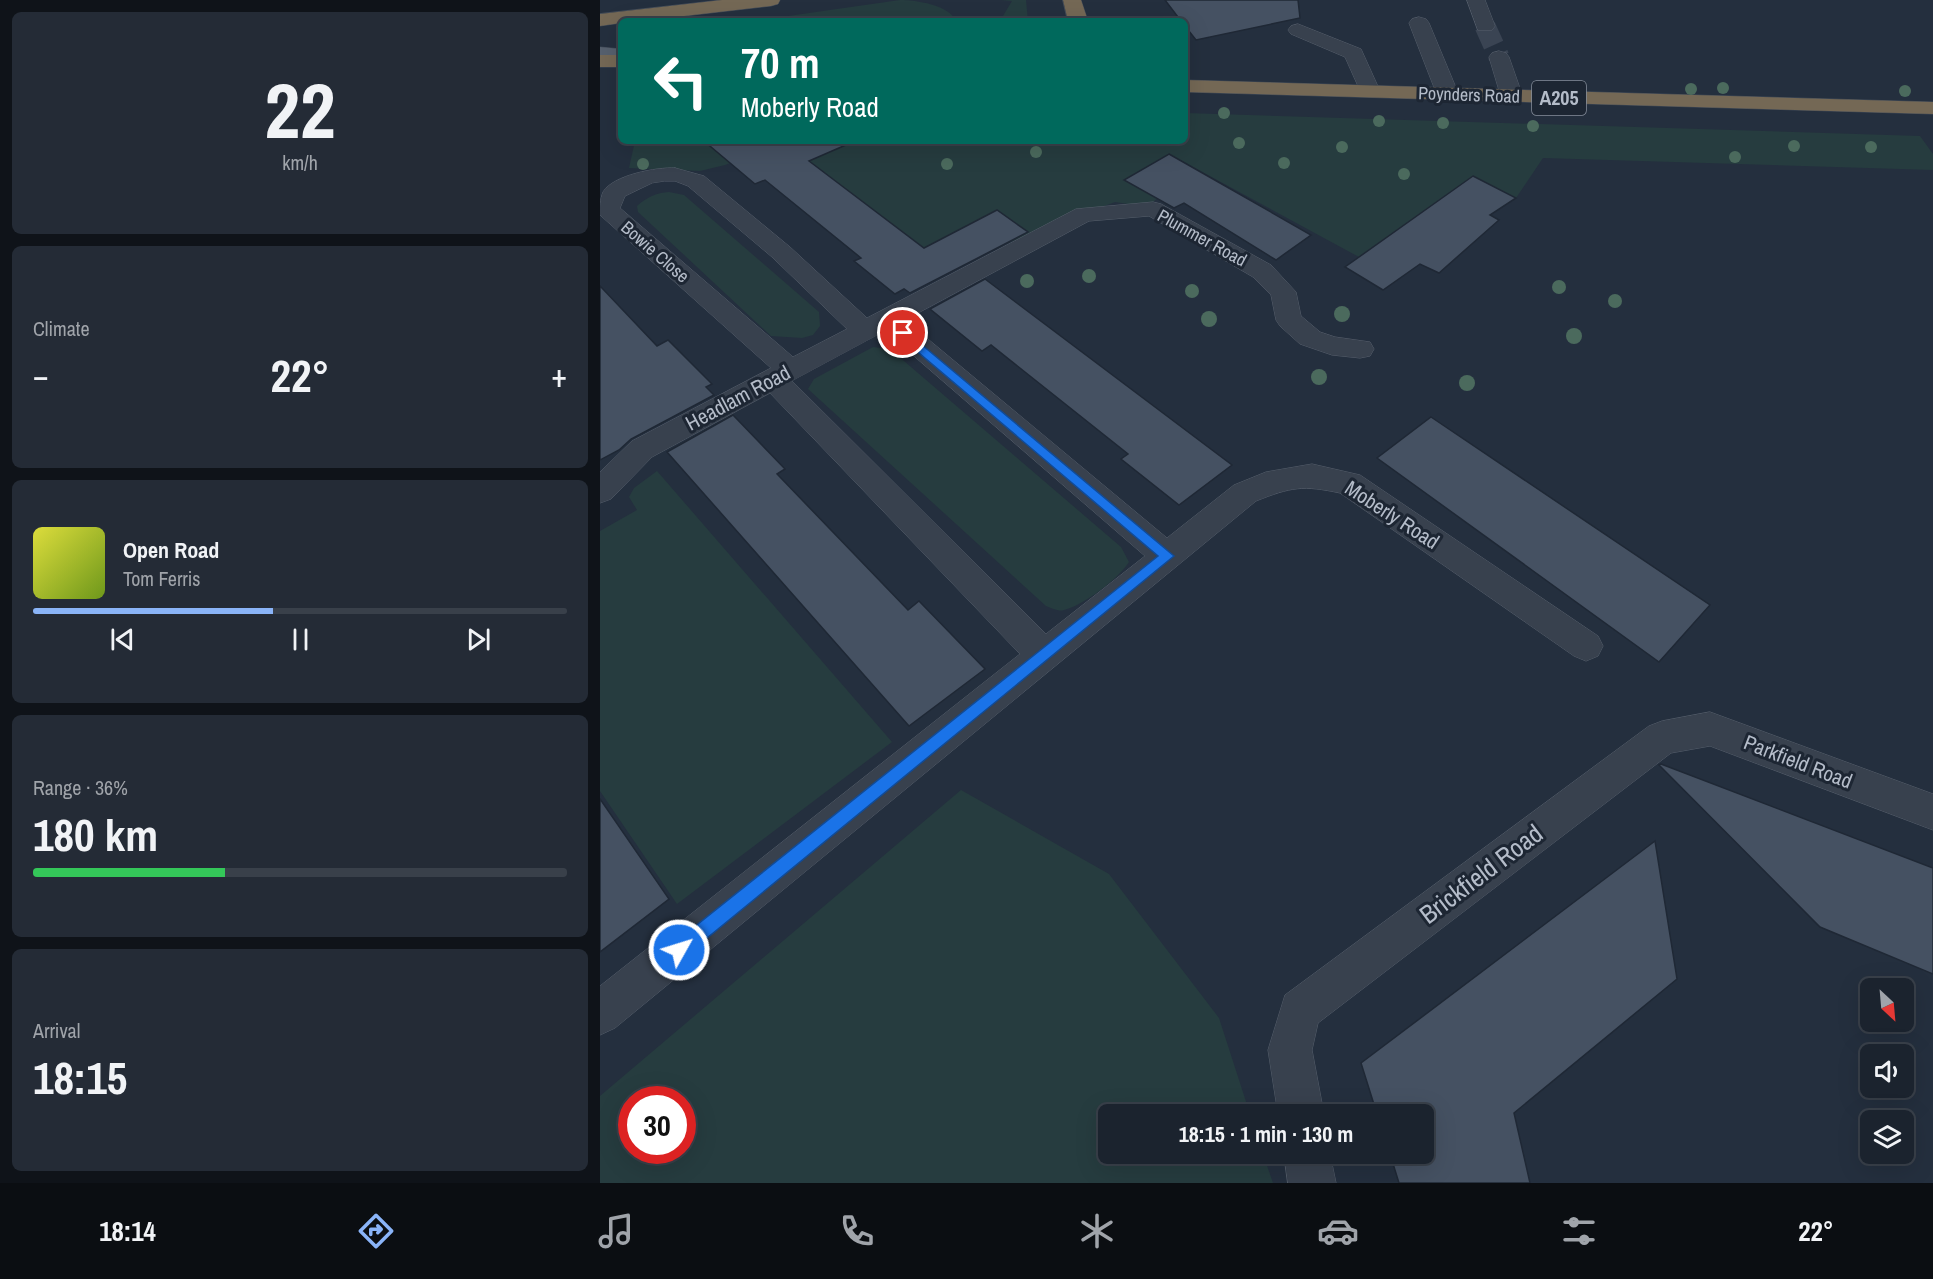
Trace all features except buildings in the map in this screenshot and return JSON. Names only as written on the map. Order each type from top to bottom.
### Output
[{"type":"highway","points":[[600,20],[771,0]]},
{"type":"highway","points":[[1072,0],[1077,18]]},
{"type":"highway","points":[[600,62],[618,61]]},
{"type":"highway","name":"Poynders Road","points":[[1188,86],[1932,109]]},
{"type":"main road","points":[[600,53],[618,55]]},
{"type":"street","points":[[1476,0],[1485,26]]},
{"type":"street","points":[[1419,23],[1448,95]]},
{"type":"street","points":[[1298,30],[1354,53],[1369,91]]},
{"type":"street","points":[[1499,57],[1512,97]]},
{"type":"street","name":"Bowie Close","points":[[782,375],[607,209],[615,192],[651,176],[672,173],[685,175],[696,181],[781,252],[875,324]]},
{"type":"street","name":"Plummer Road","points":[[875,324],[1084,214],[1153,209],[1262,271],[1282,292],[1289,320],[1311,338],[1332,346],[1360,349]]},
{"type":"street","points":[[600,1013],[1167,556],[875,324]]},
{"type":"street","name":"Headlam Road","points":[[600,491],[642,449],[875,324]]},
{"type":"street","points":[[782,375],[1044,655]]},
{"type":"street","name":"Moberly Road","points":[[1167,556],[1245,494],[1277,480],[1312,475],[1349,483],[1586,646]]},
{"type":"street","name":"Parkfield Road","points":[[1662,738],[1710,729],[1933,812]]},
{"type":"street","name":"Brickfield Road","points":[[1299,1104],[1290,1050],[1300,1010],[1662,738]]},
{"type":"street","points":[[1309,1164],[1312,1183]]},
{"type":"green space","points":[[900,0],[923,2],[939,7],[954,18],[775,18]]},
{"type":"green space","points":[[1001,0],[1026,0],[1028,18],[1002,18],[1012,1]]},
{"type":"green space","points":[[1188,113],[1920,136],[1933,154],[1933,170],[1543,158],[1516,198],[1473,176],[1359,257],[1169,154],[1136,173],[1165,192],[1147,207],[1115,202],[947,266],[787,144],[1188,144]]},
{"type":"green space","points":[[634,144],[779,144],[725,165],[700,171],[629,168]]},
{"type":"green space","points":[[669,192],[684,195],[819,312],[820,326],[813,335],[802,338],[771,336],[638,212],[637,206],[644,200],[656,194]]},
{"type":"green space","points":[[873,347],[890,349],[1121,547],[1129,562],[1124,569],[1081,603],[1064,610],[1046,606],[808,389],[814,379]]},
{"type":"green space","points":[[657,471],[892,742],[677,904],[600,791],[600,531],[637,510],[629,497],[634,488]]},
{"type":"green space","points":[[961,790],[1109,874],[1219,1018],[1247,1104],[1098,1104],[1098,1164],[1266,1164],[1273,1183],[600,1183],[600,1096]]},
{"type":"tunnel","points":[[1485,26],[1499,57]]},
{"type":"route","points":[[679,950],[1167,556],[903,333]]}]
